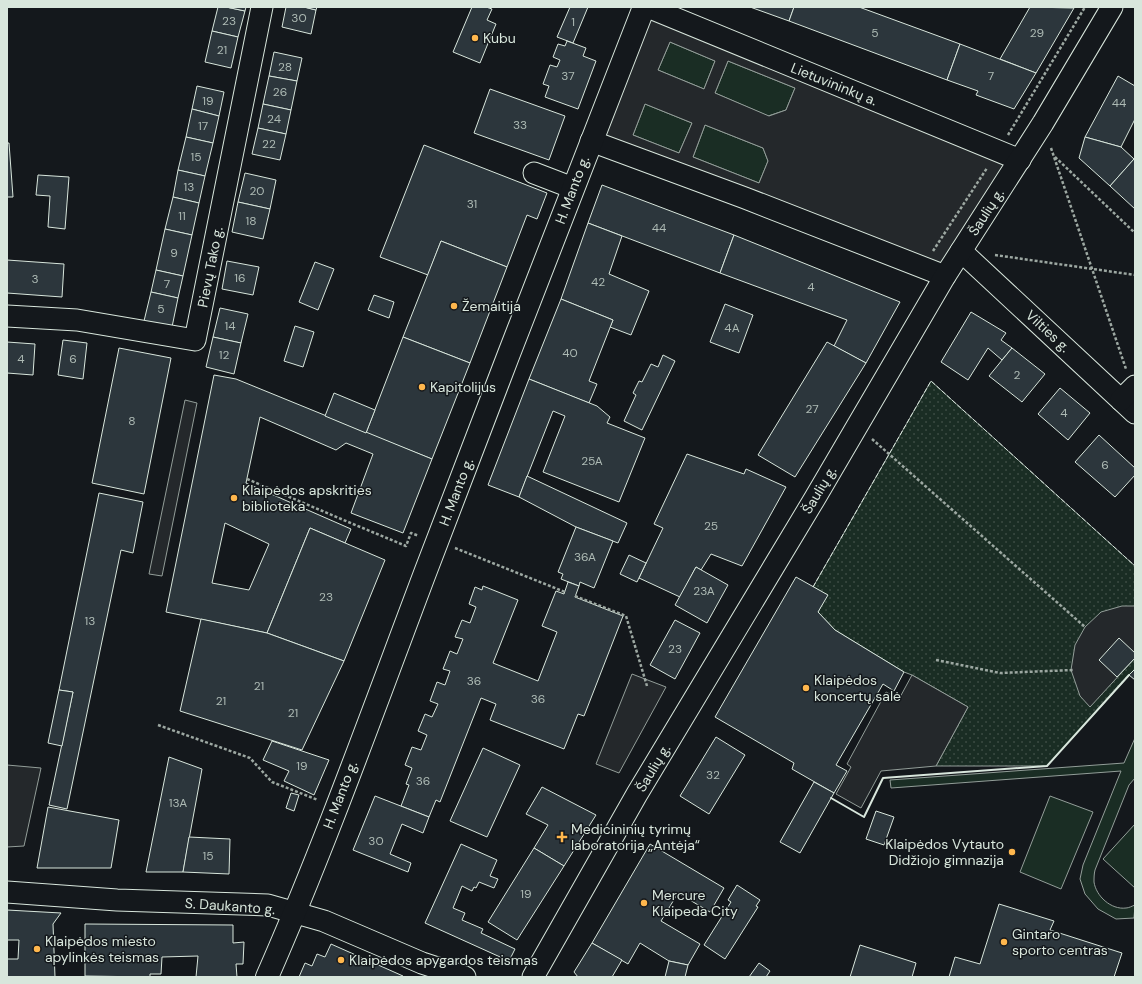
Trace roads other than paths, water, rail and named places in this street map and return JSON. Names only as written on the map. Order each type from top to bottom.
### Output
[{"type":"main road","name":"H. Manto g.","points":[[267,977],[336,808],[436,542],[644,7]]},
{"type":"street","name":"Pievų Tako g.","points":[[7,316],[77,320],[195,340],[262,7]]},
{"type":"street","name":"Lietuvininkų a.","points":[[648,7],[1020,160]]},
{"type":"street","name":"Šaulių g.","points":[[533,977],[637,794],[945,276],[1043,123],[1112,7]]},
{"type":"street","points":[[592,141],[753,201],[945,276]]},
{"type":"street","points":[[534,173],[573,188]]},
{"type":"street","name":"Vilties g.","points":[[961,251],[1131,396]]},
{"type":"street","name":"S. Daukanto g.","points":[[7,892],[117,900],[268,905],[324,921],[420,970],[465,977]]},
{"type":"place","name":"Kubu","points":[[475,38]]},
{"type":"place","name":"Žemaitija","points":[[454,306]]},
{"type":"place","name":"Kapitolijus","points":[[422,387]]},
{"type":"place","name":"Klaipėdos apskrities biblioteka","points":[[234,498]]},
{"type":"place","name":"Klaipėdos koncertų salė","points":[[806,688]]},
{"type":"place","name":"Medicininių tyrimų laboratorija „Antėja“","points":[[562,837]]},
{"type":"place","name":"Klaipėdos Vytauto Didžiojo gimnazija","points":[[1012,852]]},
{"type":"place","name":"Mercure Klaipeda City","points":[[644,903]]},
{"type":"place","name":"Gintaro sporto centras","points":[[1004,942]]},
{"type":"place","name":"Klaipėdos miesto apylinkės teismas","points":[[37,949]]},
{"type":"place","name":"Klaipėdos apygardos teismas","points":[[341,960]]}]
